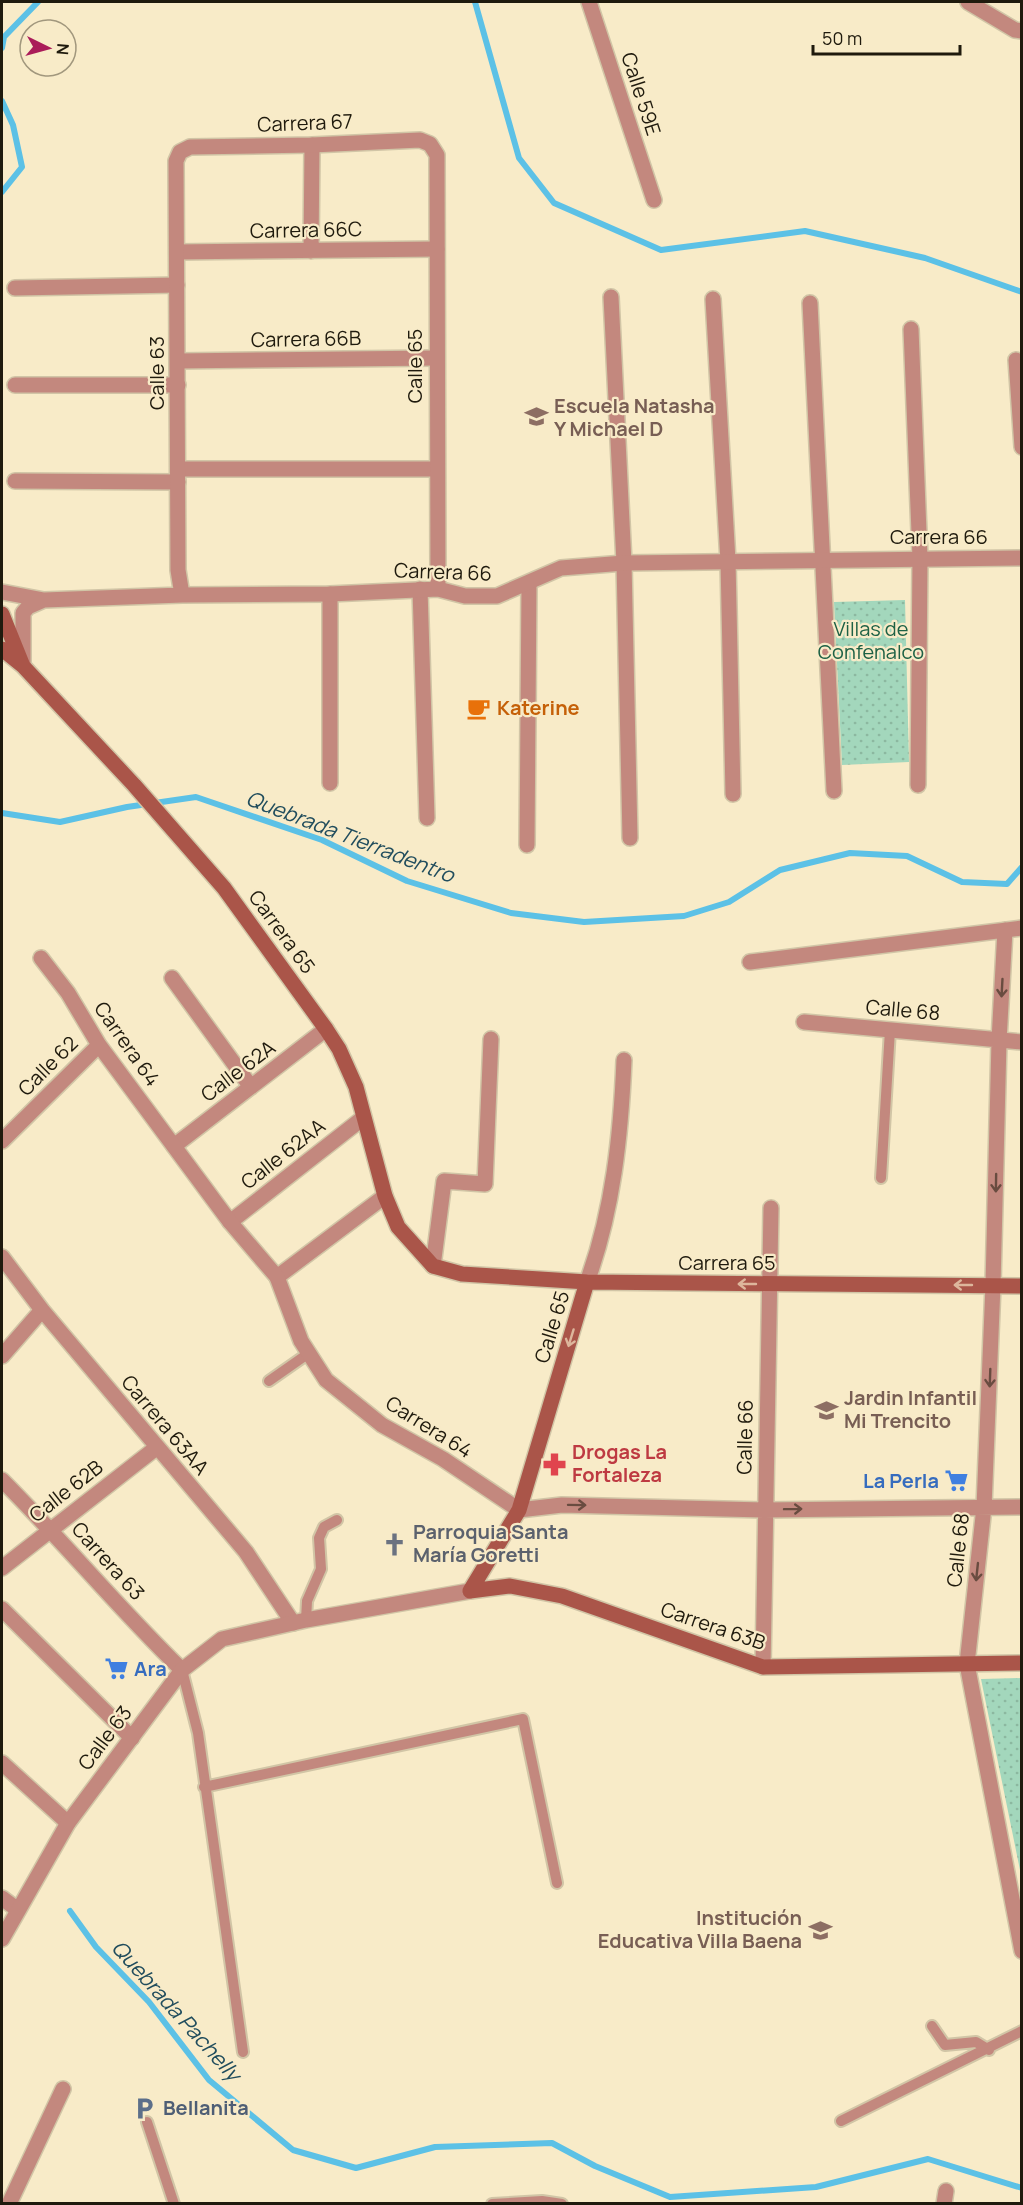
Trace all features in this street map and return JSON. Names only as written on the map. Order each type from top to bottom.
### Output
[{"type":"main road","name":"Carrera 65","points":[[2,614],[23,666]]},
{"type":"main road","name":"Carrera 65","points":[[2,649],[23,666],[132,783],[224,888],[326,1029],[339,1049],[356,1087],[385,1196],[398,1227],[433,1266],[462,1274],[588,1281],[1022,1286]]},
{"type":"main road","name":"Calle 65","points":[[470,1591],[519,1510],[588,1281]]},
{"type":"main road","name":"Carrera 63B","points":[[470,1591],[510,1586],[562,1596],[763,1667],[1022,1663]]},
{"type":"street","name":"Calle 59E","points":[[589,2],[654,200]]},
{"type":"street","points":[[968,2],[1015,30],[1022,31]]},
{"type":"street","name":"Carrera 67","points":[[180,152],[190,147],[420,140],[430,144]]},
{"type":"street","name":"Calle 65","points":[[430,144],[437,155],[438,589]]},
{"type":"street","points":[[311,251],[312,145]]},
{"type":"street","name":"Calle 63","points":[[180,152],[176,161],[178,570],[182,595]]},
{"type":"street","name":"Carrera 66C","points":[[177,252],[436,249]]},
{"type":"street","points":[[15,288],[177,285]]},
{"type":"street","points":[[611,297],[624,563],[630,838]]},
{"type":"street","points":[[713,298],[728,561],[733,795]]},
{"type":"street","points":[[810,303],[825,560],[834,791]]},
{"type":"street","points":[[911,328],[920,558],[918,785]]},
{"type":"street","name":"Carrera 66B","points":[[178,361],[436,358]]},
{"type":"street","points":[[1016,360],[1022,447]]},
{"type":"street","points":[[15,385],[178,385]]},
{"type":"street","points":[[15,481],[437,469]]},
{"type":"street","name":"Carrera 66","points":[[2,592],[44,600],[182,595],[330,594],[438,589],[465,596],[497,596],[529,584],[548,571],[624,563],[1022,558]]},
{"type":"street","points":[[527,845],[529,584]]},
{"type":"street","points":[[420,590],[427,818]]},
{"type":"street","points":[[330,594],[330,783]]},
{"type":"street","points":[[23,666],[23,614],[28,607],[44,600]]},
{"type":"street","points":[[750,962],[1022,928]]},
{"type":"street","name":"Calle 68","points":[[1005,930],[999,1041],[993,1286],[984,1507],[967,1664],[1022,1951]]},
{"type":"street","name":"Carrera 64","points":[[41,958],[68,993],[99,1045],[230,1222],[277,1277],[301,1341],[326,1380],[382,1425],[443,1459],[519,1510]]},
{"type":"street","points":[[172,978],[251,1087]]},
{"type":"street","name":"Calle 68","points":[[804,1022],[1022,1042]]},
{"type":"street","name":"Calle 62A","points":[[174,1146],[326,1029]]},
{"type":"street","points":[[433,1266],[444,1181],[485,1184],[491,1039]]},
{"type":"street","name":"Calle 62","points":[[2,1142],[99,1045]]},
{"type":"street","name":"Calle 65","points":[[588,1281],[601,1243],[613,1177],[622,1116],[624,1060]]},
{"type":"street","name":"Calle 62AA","points":[[230,1222],[363,1118]]},
{"type":"street","points":[[277,1277],[385,1196]]},
{"type":"street","name":"Calle 66","points":[[763,1667],[771,1208]]},
{"type":"street","name":"Carrera 63AA","points":[[2,1257],[42,1311],[246,1552],[299,1622]]},
{"type":"street","points":[[2,1356],[42,1311]]},
{"type":"street","name":"Calle 62B","points":[[2,1568],[156,1448]]},
{"type":"street","name":"Carrera 63","points":[[2,1480],[51,1528],[144,1634],[182,1670]]},
{"type":"street","points":[[519,1510],[562,1505],[764,1510],[1022,1507]]},
{"type":"street","name":"Calle 63","points":[[2,1939],[68,1823],[182,1670],[222,1639],[299,1622],[470,1591]]},
{"type":"street","points":[[2,1609],[132,1738]]},
{"type":"street","points":[[2,1763],[68,1823]]},
{"type":"street","points":[[2,1898],[18,1910]]},
{"type":"street","points":[[9,2204],[63,2089]]},
{"type":"lane","points":[[881,1178],[890,1030]]},
{"type":"lane","points":[[269,1381],[309,1353]]},
{"type":"lane","points":[[299,1622],[321,1569],[319,1538],[324,1527],[337,1520]]},
{"type":"lane","points":[[182,1670],[198,1733],[243,2052]]},
{"type":"lane","points":[[204,1787],[523,1719],[557,1882]]},
{"type":"lane","points":[[932,2026],[945,2045],[976,2042],[988,2050]]},
{"type":"lane","points":[[841,2121],[988,2050],[1022,2031]]},
{"type":"lane","points":[[147,2122],[174,2204]]},
{"type":"lane","points":[[492,2204],[542,2201],[562,2204]]},
{"type":"green space","name":"Villas de Confenalco","points":[[905,600],[909,762],[842,765],[834,602]]},
{"type":"green space","points":[[1022,1678],[1021,1875],[981,1679]]},
{"type":"waterway","points":[[2,48],[4,37],[38,2]]},
{"type":"waterway","points":[[475,2],[519,158],[554,203],[661,250],[805,231],[925,258],[1022,292]]},
{"type":"waterway","points":[[2,101],[13,125],[22,167],[2,192]]},
{"type":"waterway","name":"Quebrada Tierradentro","points":[[2,813],[60,822],[127,807],[196,797],[322,840],[407,881],[511,913],[584,922],[684,916],[729,902],[780,870],[850,853],[907,856],[962,882],[1007,884],[1022,867]]},
{"type":"waterway","name":"Quebrada Pachelly","points":[[70,1911],[96,1947],[149,2002],[209,2080],[293,2150],[356,2168],[435,2147],[552,2143],[595,2166],[670,2197],[816,2187],[928,2159],[1022,2188]]},
{"type":"place","name":"Escuela Natasha Y Michael D","points":[[536,417]]},
{"type":"place","name":"Katerine","points":[[479,708]]},
{"type":"place","name":"Jardin Infantil Mi Trencito","points":[[826,1410]]},
{"type":"place","name":"Drogas La Fortaleza","points":[[554,1464]]},
{"type":"place","name":"La Perla","points":[[957,1481]]},
{"type":"place","name":"Parroquia Santa María Goretti","points":[[395,1544]]},
{"type":"place","name":"Ara","points":[[116,1669]]},
{"type":"place","name":"Institución Educativa Villa Baena","points":[[820,1930]]},
{"type":"place","name":"Bellanita","points":[[145,2108]]}]
